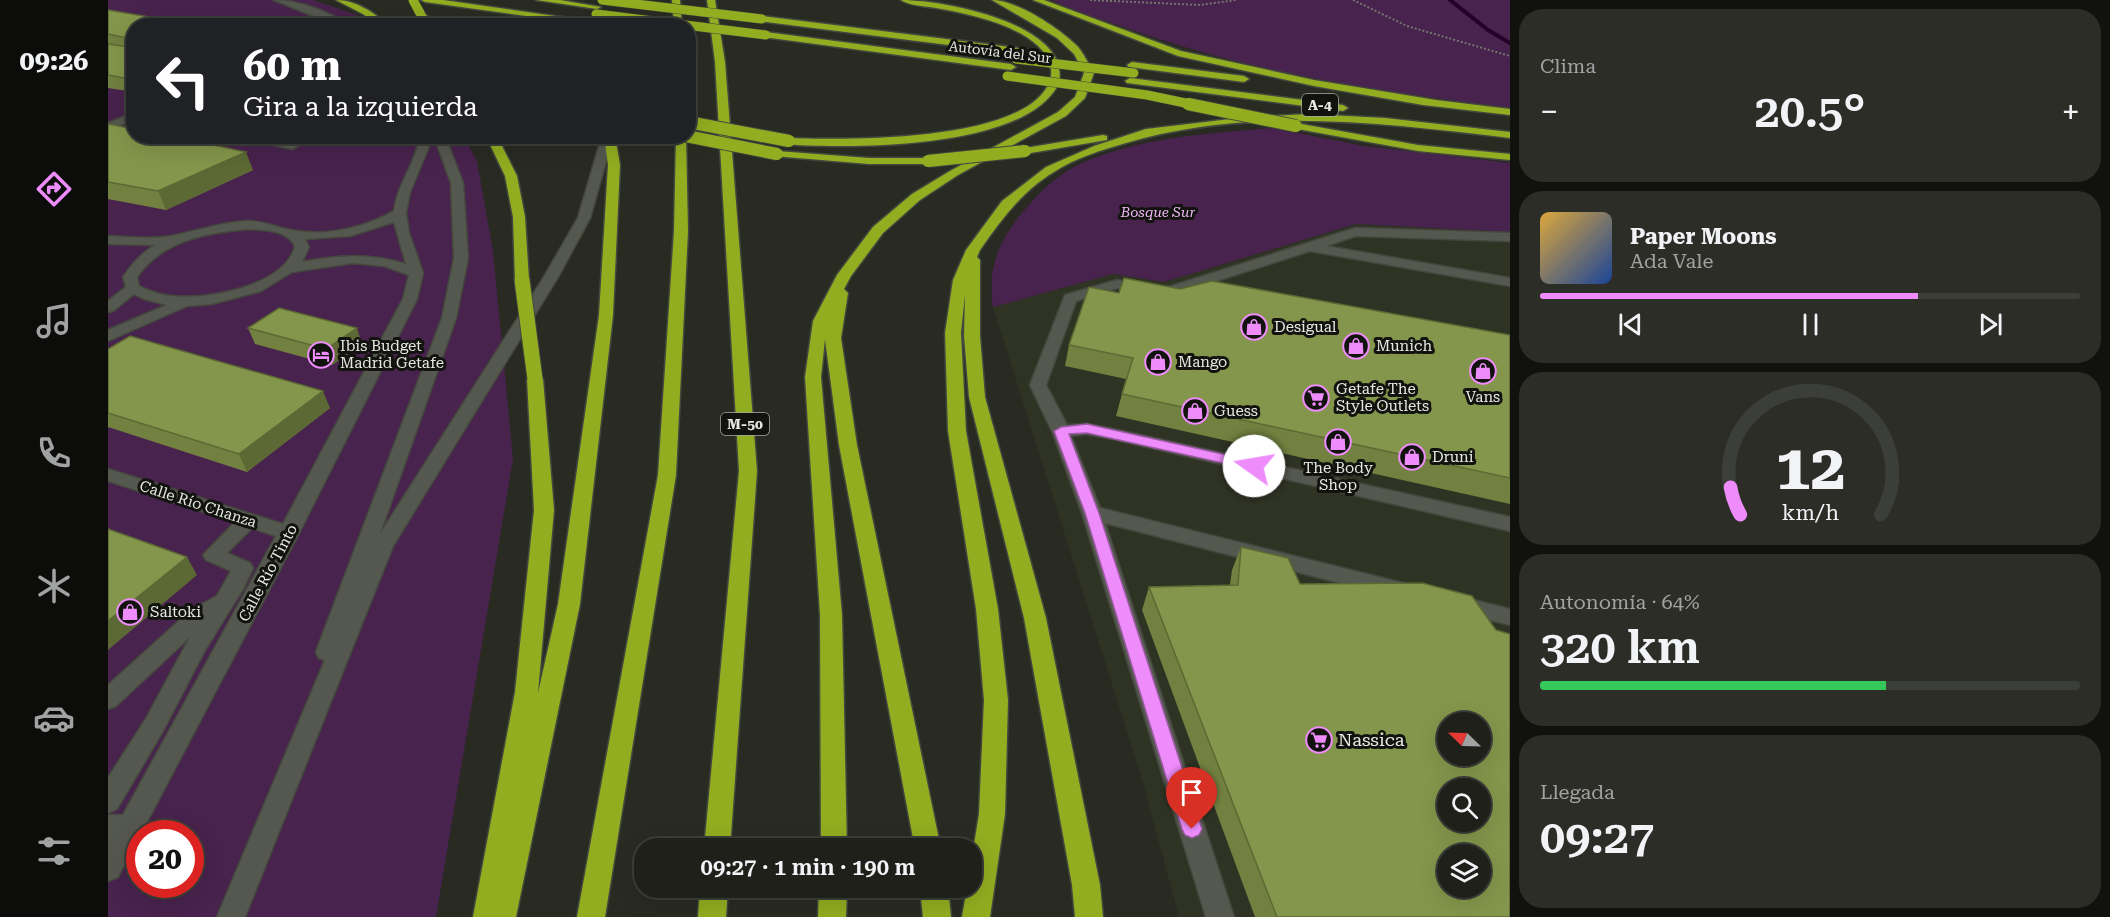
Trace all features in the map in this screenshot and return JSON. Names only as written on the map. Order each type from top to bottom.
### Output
[{"type":"highway","points":[[340,0],[374,18]]},
{"type":"highway","points":[[407,0],[442,6],[486,18]]},
{"type":"highway","points":[[413,0],[424,18]]},
{"type":"highway","points":[[425,0],[566,18]]},
{"type":"highway","name":"Autovía del Sur","points":[[487,0],[598,7]]},
{"type":"highway","name":"Autovía del Sur","points":[[540,0],[671,18]]},
{"type":"highway","points":[[623,18],[626,0]]},
{"type":"highway","points":[[676,0],[677,18]]},
{"type":"highway","name":"M-50","points":[[711,0],[720,62],[748,471],[718,838]]},
{"type":"highway","points":[[696,124],[789,141],[876,142],[966,130],[1006,119],[1035,104],[1054,87],[1057,68],[1047,49],[1029,35],[989,18],[905,0]]},
{"type":"highway","points":[[986,0],[1039,23]]},
{"type":"highway","points":[[834,838],[831,615],[813,377],[820,321],[844,275],[878,230],[916,197],[954,173],[1053,119],[1080,98],[1089,73],[1079,53],[1065,40],[1039,23],[996,0]]},
{"type":"highway","points":[[1037,0],[1178,53],[1304,81],[1434,103]]},
{"type":"highway","points":[[598,7],[671,18]]},
{"type":"highway","points":[[696,22],[1013,63],[1510,112]]},
{"type":"highway","name":"Autovía del Sur","points":[[696,22],[1013,63],[1132,73],[1510,120]]},
{"type":"highway","points":[[696,34],[764,32]]},
{"type":"highway","points":[[1013,63],[1147,95],[1296,126],[1418,148],[1510,157]]},
{"type":"highway","name":"Autovía del Sur","points":[[1132,73],[1510,129]]},
{"type":"highway","points":[[696,138],[777,154],[869,161],[928,161],[1025,151],[1185,125],[1309,117],[1426,125],[1510,135]]},
{"type":"highway","points":[[976,917],[992,814],[996,700],[987,609],[957,431],[953,333],[960,280],[973,250],[1006,204],[1050,170],[1098,148],[1156,131]]},
{"type":"highway","points":[[487,917],[527,692],[544,510],[535,379],[522,280],[519,217],[511,176],[495,144]]},
{"type":"highway","points":[[502,917],[569,604],[606,315],[614,165],[610,144]]},
{"type":"highway","points":[[591,917],[667,475],[681,231],[681,144]]},
{"type":"highway","points":[[973,250],[972,336],[977,397],[1035,618],[1086,885],[1089,917]]},
{"type":"highway","points":[[844,275],[832,338],[848,445],[925,838]]},
{"type":"highway","points":[[712,917],[713,898]]},
{"type":"highway","points":[[832,917],[833,898]]},
{"type":"highway","points":[[935,898],[938,917]]},
{"type":"street","points":[[278,0],[328,18]]},
{"type":"street","points":[[114,114],[126,116]]},
{"type":"street","points":[[108,127],[126,120]]},
{"type":"street","points":[[281,144],[292,146]]},
{"type":"street","points":[[416,273],[400,226],[400,213],[403,194],[424,154],[425,144]]},
{"type":"street","points":[[253,860],[366,540],[448,318],[461,258],[457,183],[442,144]]},
{"type":"street","points":[[231,917],[383,545],[551,277],[584,218],[607,144]]},
{"type":"street","points":[[189,302],[145,297],[133,288],[130,277],[137,265],[149,254],[183,238],[205,231],[248,225],[268,226],[295,235],[331,235],[359,232],[383,224],[400,213]]},
{"type":"street","points":[[1164,293],[1354,232],[1510,237]]},
{"type":"street","points":[[108,336],[153,315],[189,302],[243,292],[270,281],[298,259],[302,251],[301,242],[295,235]]},
{"type":"street","points":[[108,242],[147,242],[183,238]]},
{"type":"street","points":[[108,242],[126,253],[137,265]]},
{"type":"street","points":[[1309,247],[1510,282]]},
{"type":"street","points":[[288,269],[325,261],[357,258],[402,266],[416,273]]},
{"type":"street","name":"Calle Río Tinto","points":[[108,868],[119,827],[227,647],[289,533],[410,298],[416,273]]},
{"type":"street","points":[[1210,293],[1178,295],[1117,284],[1070,298],[1038,385],[1061,431],[1092,513],[1220,917]]},
{"type":"street","points":[[108,308],[133,288]]},
{"type":"street","points":[[1061,431],[1087,429],[1104,432],[1510,524]]},
{"type":"street","name":"Calle Río Chanza","points":[[108,475],[289,533]]},
{"type":"street","points":[[1092,513],[1413,593]]},
{"type":"street","points":[[108,801],[156,724],[196,646],[243,568],[213,555],[249,520]]},
{"type":"street","points":[[108,699],[198,616],[225,601]]},
{"type":"street","points":[[1446,601],[1510,617]]},
{"type":"street","points":[[196,646],[227,647]]},
{"type":"path","points":[[1090,0],[1200,5],[1236,0]]},
{"type":"path","points":[[1353,0],[1407,26],[1510,56]]},
{"type":"shaded area","points":[[1356,224],[1510,232],[1510,917],[1179,917],[1142,779],[993,307],[1113,274],[1165,282]]},
{"type":"green space","points":[[108,0],[313,0],[360,18],[126,18],[126,144],[468,144],[477,161],[493,251],[513,459],[436,917],[108,917]]},
{"type":"green space","points":[[1052,0],[1510,0],[1510,108],[1362,87],[1264,68],[1168,42]]},
{"type":"green space","name":"Bosque Sur","points":[[1273,128],[1364,146],[1510,163],[1510,232],[1356,224],[1164,282],[1113,274],[993,307],[993,270],[1004,239],[1037,196],[1067,171],[1099,156],[1147,143],[1197,135]]},
{"type":"building","points":[[108,10],[155,18],[126,18],[126,38],[108,34]]},
{"type":"building","points":[[108,44],[126,47],[126,78],[108,75]]},
{"type":"building","points":[[108,124],[126,127],[126,144],[208,144],[246,152],[158,191],[108,182]]},
{"type":"building","name":"Getafe The Style Outlets","points":[[1124,278],[1180,289],[1212,281],[1510,335],[1510,478],[1122,394],[1133,358],[1069,345],[1089,287],[1119,293]]},
{"type":"building","points":[[279,308],[357,328],[326,349],[248,328]]},
{"type":"building","points":[[130,336],[323,391],[239,454],[108,413],[108,349]]},
{"type":"building","points":[[108,529],[187,557],[108,621]]},
{"type":"building","name":"Nassica","points":[[1241,547],[1288,558],[1300,584],[1422,583],[1472,596],[1496,630],[1510,634],[1510,917],[1277,917],[1149,587],[1238,585]]},
{"type":"waterway","points":[[1450,0],[1488,30],[1510,43]]},
{"type":"place","name":"Desigual","points":[[1254,327]]},
{"type":"place","name":"Munich","points":[[1356,346]]},
{"type":"place","name":"Ibis Budget Madrid Getafe","points":[[321,355]]},
{"type":"place","name":"Mango","points":[[1158,362]]},
{"type":"place","name":"Vans","points":[[1483,371]]},
{"type":"place","name":"Getafe The Style Outlets","points":[[1316,398]]},
{"type":"place","name":"Guess","points":[[1195,411]]},
{"type":"place","name":"The Body Shop","points":[[1338,442]]},
{"type":"place","name":"Druni","points":[[1412,457]]},
{"type":"place","name":"Saltoki","points":[[130,612]]},
{"type":"place","name":"Nassica","points":[[1319,740]]},
{"type":"route","points":[[1192,829],[1092,513],[1061,431],[1087,429],[1254,466]]}]
